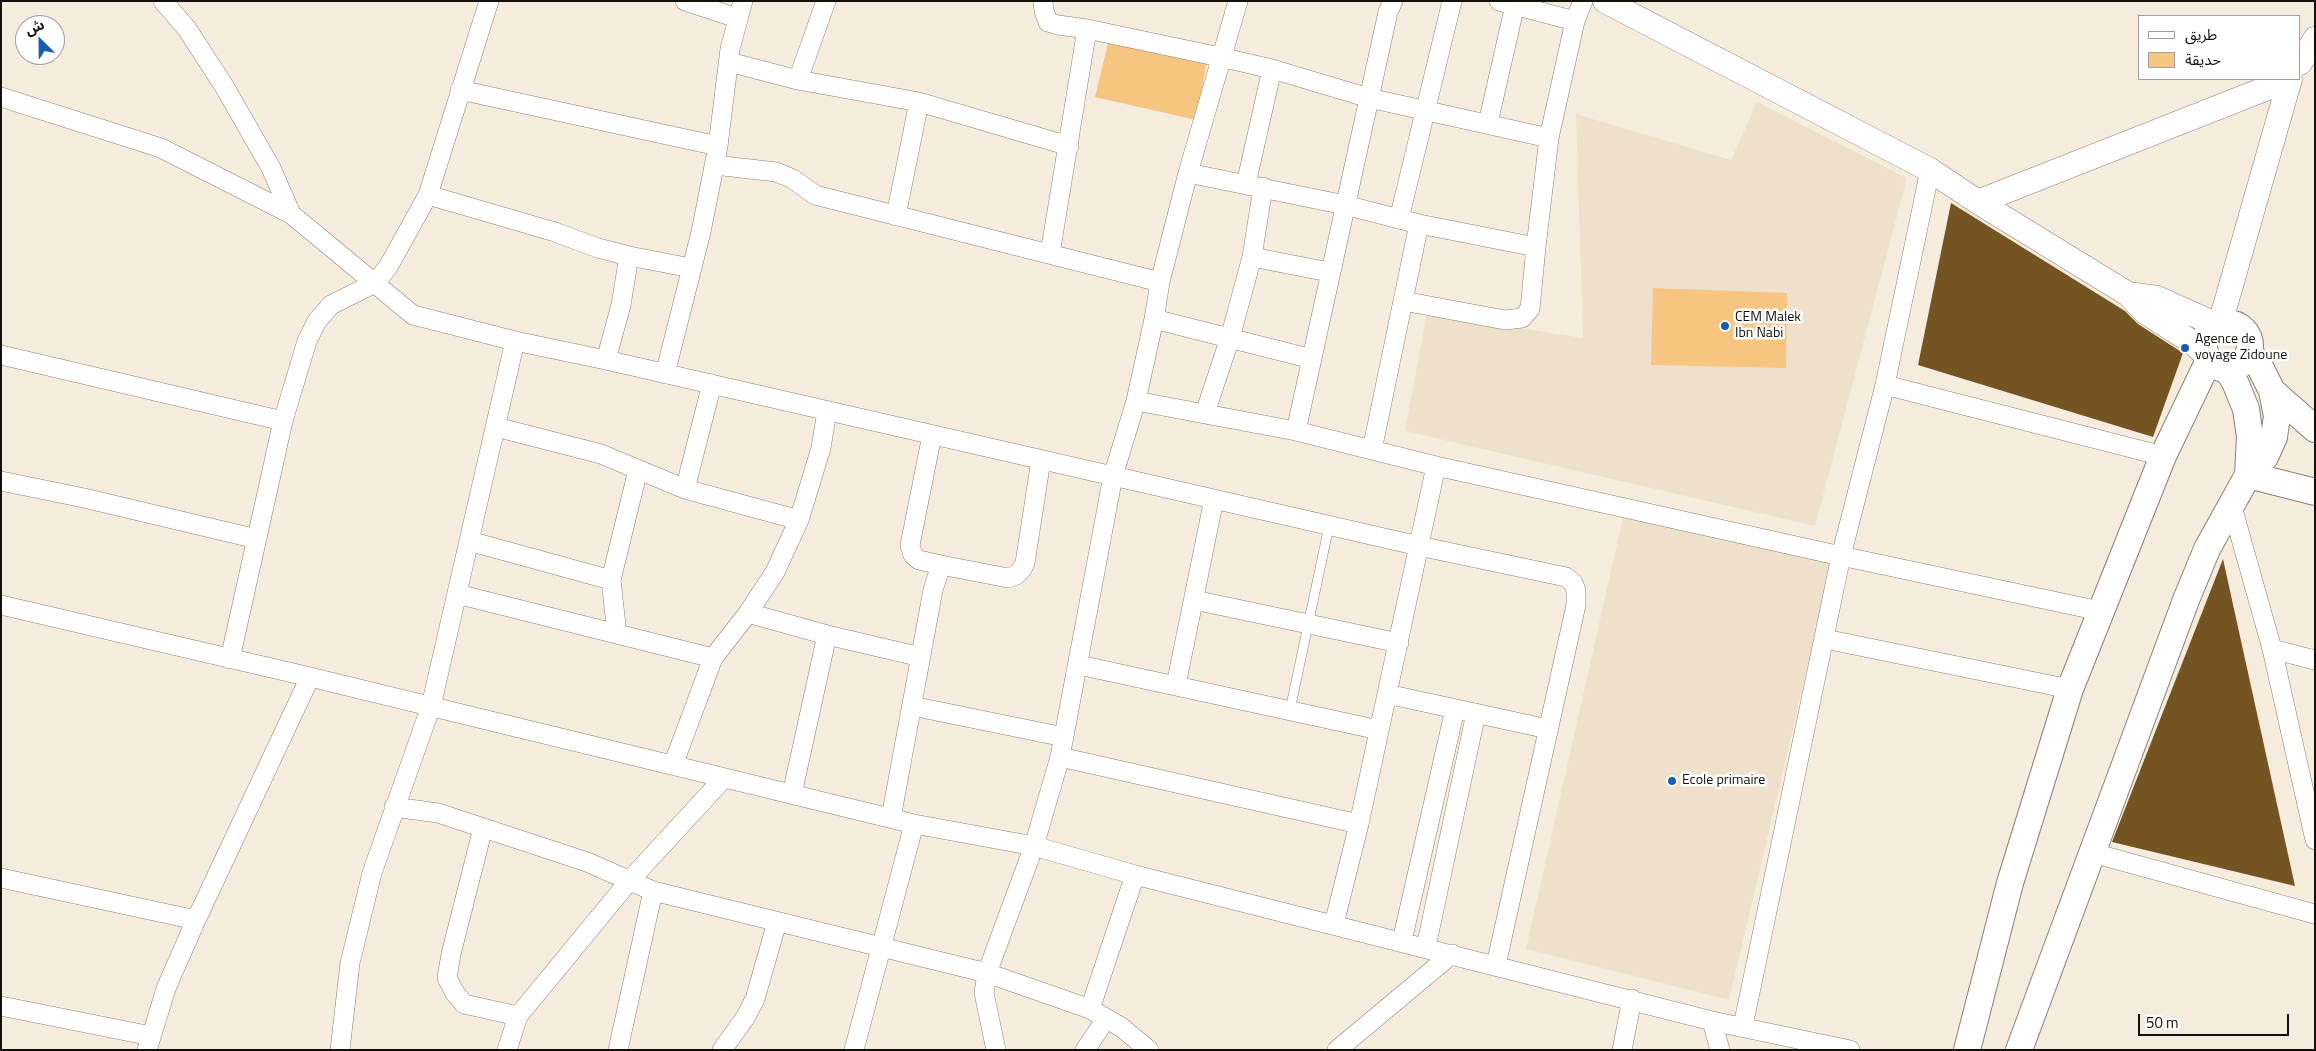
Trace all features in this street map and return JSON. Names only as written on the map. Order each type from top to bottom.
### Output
[{"type":"main road","points":[[2018,1050],[2186,600],[2207,549],[2231,503],[2248,475],[2265,456],[2274,438],[2276,416],[2272,391],[2259,365],[2250,353],[2250,339],[2241,327],[2227,322],[2219,324],[2207,334],[2205,340],[2214,361],[2238,389],[2246,409],[2250,437],[2248,475]]},
{"type":"main road","points":[[2214,361],[2241,365],[2250,353]]},
{"type":"main road","points":[[1967,1050],[2010,884],[2070,689],[2163,456],[2214,361]]},
{"type":"main road","points":[[2272,391],[2315,429]]},
{"type":"main road","points":[[2248,475],[2315,492]]},
{"type":"street","points":[[163,1],[187,29],[224,86],[271,168],[291,214]]},
{"type":"street","points":[[230,659],[283,421],[308,341],[317,321],[331,305],[375,283],[388,267],[428,195],[489,1]]},
{"type":"street","points":[[665,374],[687,292],[715,165],[729,62],[740,10],[685,1]]},
{"type":"street","points":[[798,80],[826,1]]},
{"type":"street","points":[[1044,1],[1044,11],[1048,22],[1067,28],[1087,28],[1220,57],[1272,69],[1369,98],[1488,123],[1548,138]]},
{"type":"street","points":[[996,1050],[984,993],[987,973],[1034,846],[1060,757],[1079,665],[1113,476],[1136,401],[1160,282],[1188,173],[1220,57],[1238,1]]},
{"type":"street","points":[[1296,431],[1388,12],[1392,1]]},
{"type":"street","points":[[1399,219],[1452,1]]},
{"type":"street","points":[[1403,301],[1505,320],[1522,318],[1530,309],[1548,138],[1575,22],[1583,1]]},
{"type":"street","points":[[1605,1],[1930,170],[1978,202],[2128,294],[2150,317],[2184,336],[2214,361]]},
{"type":"street","points":[[1488,123],[1507,3],[1575,22]]},
{"type":"street","points":[[1050,254],[1087,28]]},
{"type":"street","points":[[2301,61],[2315,39]]},
{"type":"street","points":[[729,62],[798,80],[919,102],[1068,146]]},
{"type":"street","points":[[1205,413],[1230,338],[1252,256],[1255,185],[1272,69]]},
{"type":"street","points":[[1978,202],[2287,80]]},
{"type":"street","points":[[2128,294],[2156,298],[2219,324],[2290,80]]},
{"type":"street","points":[[460,90],[718,146]]},
{"type":"street","points":[[1,97],[161,148],[291,214],[413,315],[516,341],[712,384],[1329,526],[1566,577],[1576,590],[1576,605],[1496,964]]},
{"type":"street","points":[[896,216],[919,102]]},
{"type":"street","points":[[715,165],[776,172],[793,179],[814,195],[1160,282]]},
{"type":"street","points":[[1743,1026],[1842,556],[1885,386],[1930,170]]},
{"type":"street","points":[[1188,173],[1255,185],[1419,224],[1536,247]]},
{"type":"street","points":[[428,195],[555,232],[598,248],[691,268]]},
{"type":"street","points":[[1372,450],[1419,224]]},
{"type":"street","points":[[606,360],[621,304],[629,256]]},
{"type":"street","points":[[1252,256],[1330,272]]},
{"type":"street","points":[[1154,319],[1312,359]]},
{"type":"street","points":[[340,1050],[350,963],[372,873],[431,706],[516,341]]},
{"type":"street","points":[[1,355],[283,421]]},
{"type":"street","points":[[685,489],[712,384]]},
{"type":"street","points":[[1885,386],[2163,456]]},
{"type":"street","points":[[1136,401],[1296,431],[1436,466],[2100,611]]},
{"type":"street","points":[[673,765],[713,658],[748,613],[776,572],[799,520],[821,448],[827,411]]},
{"type":"street","points":[[496,427],[601,454],[685,489],[799,520]]},
{"type":"street","points":[[932,435],[910,545],[913,555],[919,560],[1008,578],[1016,575],[1025,563],[1041,460]]},
{"type":"street","points":[[1334,924],[1380,730],[1436,466]]},
{"type":"street","points":[[617,634],[611,580],[638,470]]},
{"type":"street","points":[[1,482],[84,498],[256,539]]},
{"type":"street","points":[[1176,685],[1214,499]]},
{"type":"street","points":[[2231,503],[2272,649],[2315,840]]},
{"type":"street","points":[[469,541],[611,580]]},
{"type":"street","points":[[891,818],[933,590],[941,565]]},
{"type":"street","points":[[457,594],[713,658]]},
{"type":"street","points":[[1194,600],[1398,643]]},
{"type":"street","points":[[1,605],[431,706],[914,824],[1034,846],[1135,875],[1496,964],[1712,1021],[1850,1050]]},
{"type":"street","points":[[748,613],[827,635],[921,657]]},
{"type":"street","points":[[792,794],[827,635]]},
{"type":"street","points":[[1825,639],[2070,689]]},
{"type":"street","points":[[2272,649],[2315,660]]},
{"type":"street","points":[[1079,665],[1380,730]]},
{"type":"street","points":[[1,1006],[149,1043],[167,986],[196,920],[310,677]]},
{"type":"street","points":[[1387,694],[1548,729]]},
{"type":"street","points":[[912,706],[1064,738]]},
{"type":"street","points":[[1402,941],[1455,709]]},
{"type":"street","points":[[1426,947],[1476,713]]},
{"type":"street","points":[[1060,757],[1359,824]]},
{"type":"street","points":[[507,1050],[518,1016],[630,880],[724,778]]},
{"type":"street","points":[[394,807],[438,813],[587,862],[653,891],[987,973],[1098,1014],[1121,1027],[1149,1050]]},
{"type":"street","points":[[854,1050],[914,824]]},
{"type":"street","points":[[483,828],[451,954],[448,978],[455,993],[464,1004],[518,1016]]},
{"type":"street","points":[[2093,853],[2315,914]]},
{"type":"street","points":[[1085,1050],[1098,1014],[1135,875]]},
{"type":"street","points":[[1,878],[196,920]]},
{"type":"street","points":[[618,1050],[653,891]]},
{"type":"street","points":[[722,1050],[741,1024],[755,999],[777,922]]},
{"type":"street","points":[[1337,1050],[1452,954]]},
{"type":"street","points":[[1622,1050],[1632,999]]},
{"type":"street","points":[[1712,1021],[1720,1050]]},
{"type":"lane","points":[[1290,710],[1329,526]]},
{"type":"shaded area","name":"CEM Malek Ibn Nabi","points":[[1757,102],[1907,178],[1815,526],[1405,431],[1427,313],[1583,338],[1576,114],[1731,160]]},
{"type":"shaded area","name":"Ecole primaire","points":[[1624,513],[1833,560],[1729,1000],[1526,949]]},
{"type":"green space","points":[[1109,39],[1207,62],[1196,120],[1095,97]]},
{"type":"green space","points":[[1653,288],[1787,293],[1786,368],[1651,365]]},
{"type":"building","points":[[1951,203],[2125,311],[2138,324],[2183,353],[2153,437],[1918,365]]},
{"type":"building","points":[[2223,559],[2295,886],[2112,842]]},
{"type":"place","name":"CEM Malek Ibn Nabi","points":[[1725,326]]},
{"type":"place","name":"Agence de voyage Zidoune","points":[[2185,348]]},
{"type":"place","name":"Ecole primaire","points":[[1672,781]]}]
